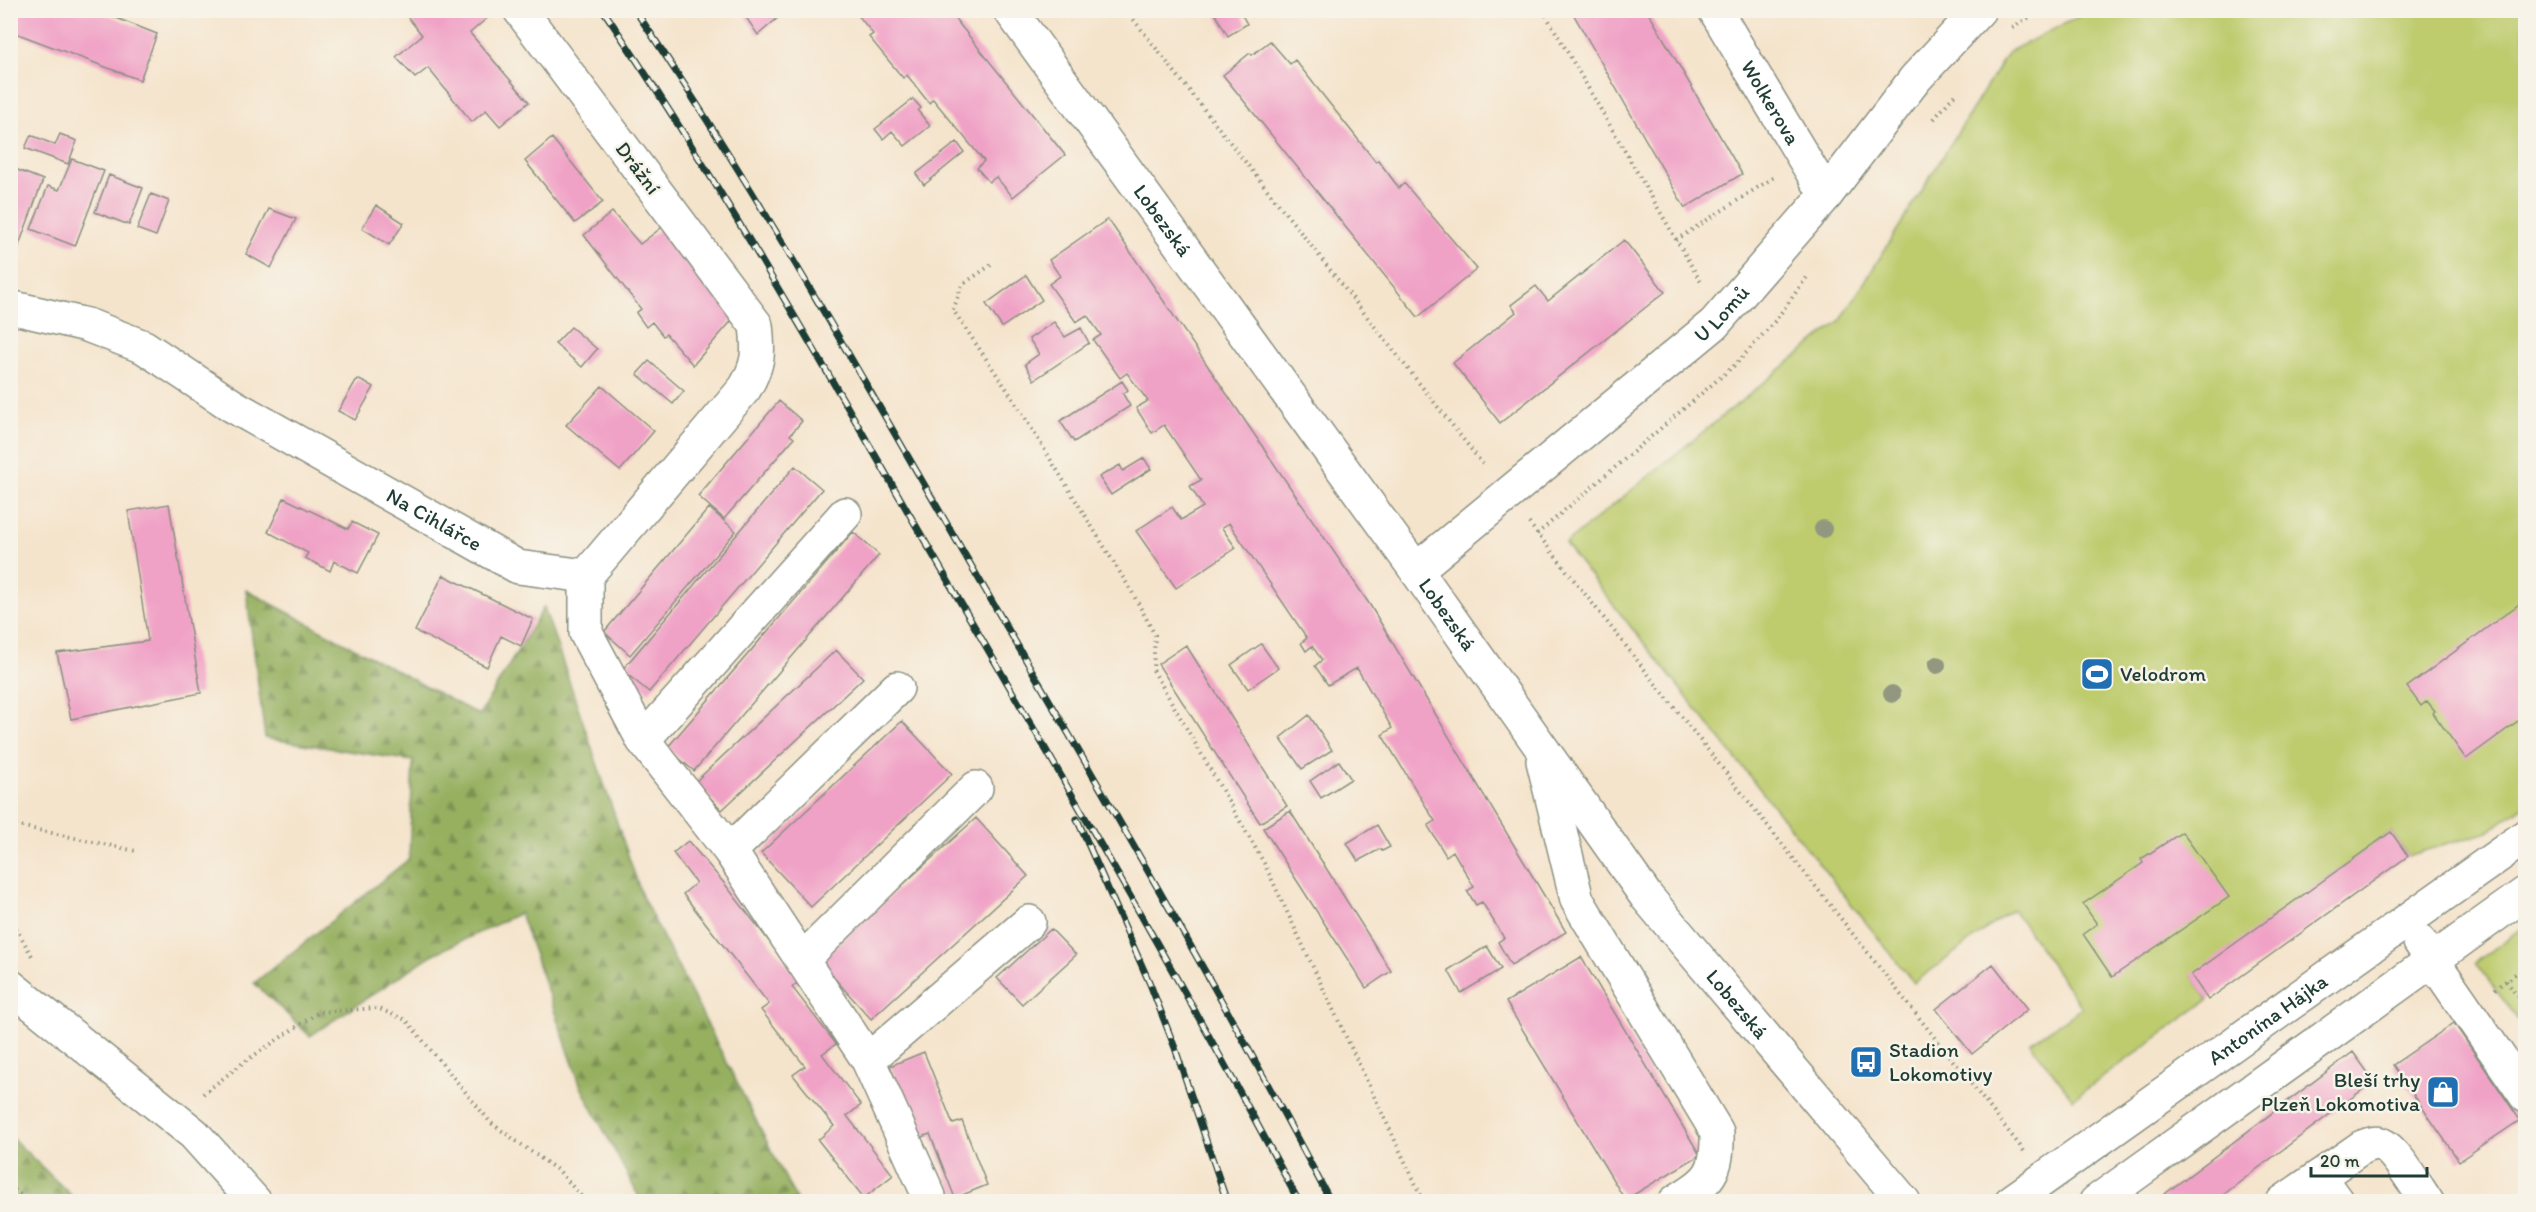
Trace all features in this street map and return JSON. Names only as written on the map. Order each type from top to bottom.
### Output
[{"type":"street","name":"Drážní","points":[[520,10],[756,325],[759,351],[756,369],[745,388],[586,576]]},
{"type":"street","name":"Lobezská","points":[[1010,10],[1416,570],[1646,896],[1904,1202]]},
{"type":"street","name":"Wolkerova","points":[[1715,10],[1826,195]]},
{"type":"street","name":"U Lomů","points":[[1416,570],[1714,324],[1826,195],[1916,79],[1978,10]]},
{"type":"street","name":"Na Cihlářce","points":[[10,307],[87,324],[144,346],[233,406],[518,567],[586,576]]},
{"type":"street","points":[[643,740],[845,514]]},
{"type":"street","points":[[586,576],[586,633],[643,740],[730,851],[868,1060],[929,1196]]},
{"type":"street","points":[[730,851],[897,688]]},
{"type":"street","points":[[1539,745],[1576,900],[1717,1132],[1718,1160],[1702,1185],[1675,1202]]},
{"type":"street","points":[[802,960],[976,788]]},
{"type":"street","name":"Antonína Hájka","points":[[2011,1202],[2526,836]]},
{"type":"street","points":[[2096,1202],[2526,893]]},
{"type":"street","points":[[868,1060],[1029,922]]},
{"type":"street","points":[[2406,922],[2526,1096]]},
{"type":"street","points":[[10,986],[194,1134],[255,1202]]},
{"type":"street","points":[[2283,1202],[2328,1189],[2362,1148],[2372,1143],[2381,1144],[2390,1150],[2427,1202]]},
{"type":"path","points":[[1126,10],[2044,1177]]},
{"type":"path","points":[[1543,10],[1720,316]]},
{"type":"path","points":[[1676,240],[1803,158]]},
{"type":"path","points":[[991,265],[962,285],[953,310],[1020,410],[1132,592],[1155,635],[1153,670],[1264,863],[1424,1202]]},
{"type":"path","points":[[10,824],[136,851]]},
{"type":"path","points":[[10,918],[32,956]]},
{"type":"path","points":[[2495,989],[2526,966]]},
{"type":"path","points":[[2506,981],[2526,1007]]},
{"type":"path","points":[[173,1118],[244,1062],[319,1012],[377,1008],[406,1020],[491,1124],[560,1172],[586,1202]]},
{"type":"path","points":[[10,1186],[29,1202]]},
{"type":"green space","name":"Velodrom","points":[[2090,11],[2525,11],[2525,805],[2488,832],[2408,856],[2391,832],[2192,976],[2208,1000],[2073,1099],[2030,1043],[2082,1008],[2013,909],[1914,983],[1565,544],[1841,320],[2008,52]]},
{"type":"green space","points":[[246,590],[479,715],[544,607],[642,896],[797,1201],[641,1201],[581,1087],[520,913],[432,955],[310,1036],[254,983],[409,859],[413,761],[265,738]]},
{"type":"green space","points":[[2525,926],[2525,1028],[2475,963]]},
{"type":"green space","points":[[11,1137],[77,1201],[11,1201]]},
{"type":"building","points":[[10,10],[96,10],[157,34],[140,80],[10,31]]},
{"type":"building","points":[[402,10],[493,10],[494,12],[470,33],[529,102],[500,126],[486,110],[472,122],[428,68],[415,78],[396,57],[422,35]]},
{"type":"building","points":[[741,10],[787,10],[758,35]]},
{"type":"building","points":[[854,10],[948,10],[1065,155],[1013,197],[996,177],[989,182],[977,168],[984,161],[933,99],[929,103],[907,75],[903,78],[869,37],[873,34]]},
{"type":"building","points":[[1213,10],[1239,10],[1247,24],[1228,36]]},
{"type":"building","points":[[1571,10],[1647,10],[1742,174],[1685,208]]},
{"type":"building","points":[[1270,41],[1290,64],[1295,60],[1376,162],[1378,160],[1399,188],[1404,183],[1477,269],[1418,317],[1223,75],[1250,53],[1252,55]]},
{"type":"building","points":[[913,99],[921,108],[918,111],[930,126],[905,146],[892,131],[883,139],[875,129]]},
{"type":"building","points":[[60,134],[77,141],[68,164],[25,148],[31,135],[55,145]]},
{"type":"building","points":[[552,138],[603,202],[575,223],[525,161]]},
{"type":"building","points":[[957,142],[964,152],[924,185],[916,174]]},
{"type":"building","points":[[72,159],[104,171],[75,246],[31,229],[48,186],[59,190]]},
{"type":"building","points":[[10,167],[43,180],[15,256],[10,254]]},
{"type":"building","points":[[109,175],[143,188],[129,225],[95,212]]},
{"type":"building","points":[[151,194],[169,201],[156,236],[137,229]]},
{"type":"building","points":[[376,205],[404,223],[389,245],[362,228]]},
{"type":"building","points":[[269,209],[296,219],[271,268],[246,254]]},
{"type":"building","points":[[612,212],[640,244],[665,225],[735,317],[693,365],[666,334],[663,336],[652,322],[646,327],[636,313],[641,309],[584,235]]},
{"type":"building","points":[[1108,219],[1370,605],[1566,932],[1511,965],[1498,942],[1504,938],[1482,902],[1476,905],[1467,891],[1474,887],[1453,851],[1446,856],[1428,826],[1435,821],[1382,735],[1392,728],[1357,668],[1328,685],[1315,666],[1322,660],[1312,646],[1306,651],[1301,643],[1307,638],[1229,523],[1222,528],[1236,548],[1176,588],[1136,531],[1172,507],[1181,520],[1203,507],[1190,486],[1201,480],[1164,425],[1152,433],[1136,408],[1148,401],[1127,373],[1120,378],[1093,340],[1101,335],[1087,315],[1076,322],[1049,284],[1060,276],[1049,260]]},
{"type":"building","points":[[1624,240],[1665,292],[1500,423],[1453,363],[1516,312],[1511,305],[1536,286],[1548,301]]},
{"type":"building","points":[[1026,275],[1042,300],[1002,327],[986,304]]},
{"type":"building","points":[[1054,322],[1065,337],[1081,328],[1089,343],[1034,380],[1025,364],[1039,354],[1029,339]]},
{"type":"building","points":[[571,327],[597,349],[582,367],[555,344]]},
{"type":"building","points":[[649,361],[684,391],[673,404],[637,374]]},
{"type":"building","points":[[357,379],[374,387],[355,420],[338,411]]},
{"type":"building","points":[[1122,381],[1128,390],[1123,394],[1130,406],[1074,442],[1060,421]]},
{"type":"building","points":[[602,386],[654,431],[620,471],[566,425]]},
{"type":"building","points":[[779,401],[802,421],[790,435],[794,438],[724,519],[698,496]]},
{"type":"building","points":[[1144,458],[1151,469],[1111,495],[1099,477],[1120,465],[1123,471]]},
{"type":"building","points":[[795,466],[822,489],[649,692],[622,670]]},
{"type":"building","points":[[284,498],[348,529],[352,522],[378,535],[358,573],[334,561],[330,571],[305,558],[308,553],[268,532]]},
{"type":"building","points":[[169,504],[201,693],[71,719],[57,653],[148,641],[128,511]]},
{"type":"building","points":[[709,508],[736,531],[630,655],[604,632]]},
{"type":"building","points":[[853,532],[879,555],[694,771],[667,748]]},
{"type":"building","points":[[443,575],[533,619],[521,646],[501,636],[487,667],[415,631]]},
{"type":"building","points":[[2526,599],[2526,715],[2466,759],[2427,701],[2421,706],[2407,687]]},
{"type":"building","points":[[1261,644],[1278,668],[1248,689],[1231,665]]},
{"type":"building","points":[[1186,645],[1287,806],[1260,823],[1158,664]]},
{"type":"building","points":[[836,650],[863,678],[722,810],[695,782]]},
{"type":"building","points":[[1309,715],[1332,750],[1302,769],[1280,738]]},
{"type":"building","points":[[902,721],[952,774],[811,907],[761,853]]},
{"type":"building","points":[[1339,761],[1351,779],[1321,798],[1310,781]]},
{"type":"building","points":[[1290,811],[1391,971],[1366,988],[1263,828]]},
{"type":"building","points":[[976,818],[1028,876],[871,1019],[819,961]]},
{"type":"building","points":[[1377,825],[1390,847],[1382,851],[1380,849],[1358,861],[1347,843]]},
{"type":"building","points":[[2182,832],[2229,897],[2112,977],[2083,934],[2097,924],[2083,904],[2143,863],[2141,859]]},
{"type":"building","points":[[2391,832],[2408,856],[2208,1000],[2191,975]]},
{"type":"building","points":[[688,841],[724,883],[800,981],[792,987],[836,1044],[822,1054],[861,1105],[847,1116],[893,1175],[864,1198],[818,1140],[834,1126],[793,1075],[805,1066],[761,1010],[769,1004],[683,894],[696,883],[673,853]]},
{"type":"building","points":[[1051,929],[1076,955],[1022,1004],[997,978]]},
{"type":"building","points":[[1487,946],[1501,969],[1461,993],[1448,970]]},
{"type":"building","points":[[1581,957],[1700,1155],[1625,1200],[1506,1002]]},
{"type":"building","points":[[1993,964],[2028,1009],[1972,1054],[1936,1009]]},
{"type":"building","points":[[2454,1023],[2520,1120],[2459,1161],[2393,1065]]},
{"type":"building","points":[[924,1052],[953,1124],[962,1121],[987,1185],[955,1198],[930,1134],[919,1138],[890,1066]]},
{"type":"building","points":[[2353,1052],[2374,1081],[2214,1202],[2154,1202]]},
{"type":"railway","points":[[603,10],[691,145],[816,353],[1121,880],[1299,1202]]},
{"type":"railway","points":[[635,10],[727,151],[856,368],[1160,892],[1331,1202]]},
{"type":"railway","points":[[1077,819],[1150,984],[1175,1048],[1227,1202]]},
{"type":"place","name":"Velodrom","points":[[2097,674]]},
{"type":"place","name":"Stadion Lokomotivy","points":[[1866,1062]]},
{"type":"place","name":"Bleší trhy Plzeň Lokomotiva","points":[[2443,1092]]}]
